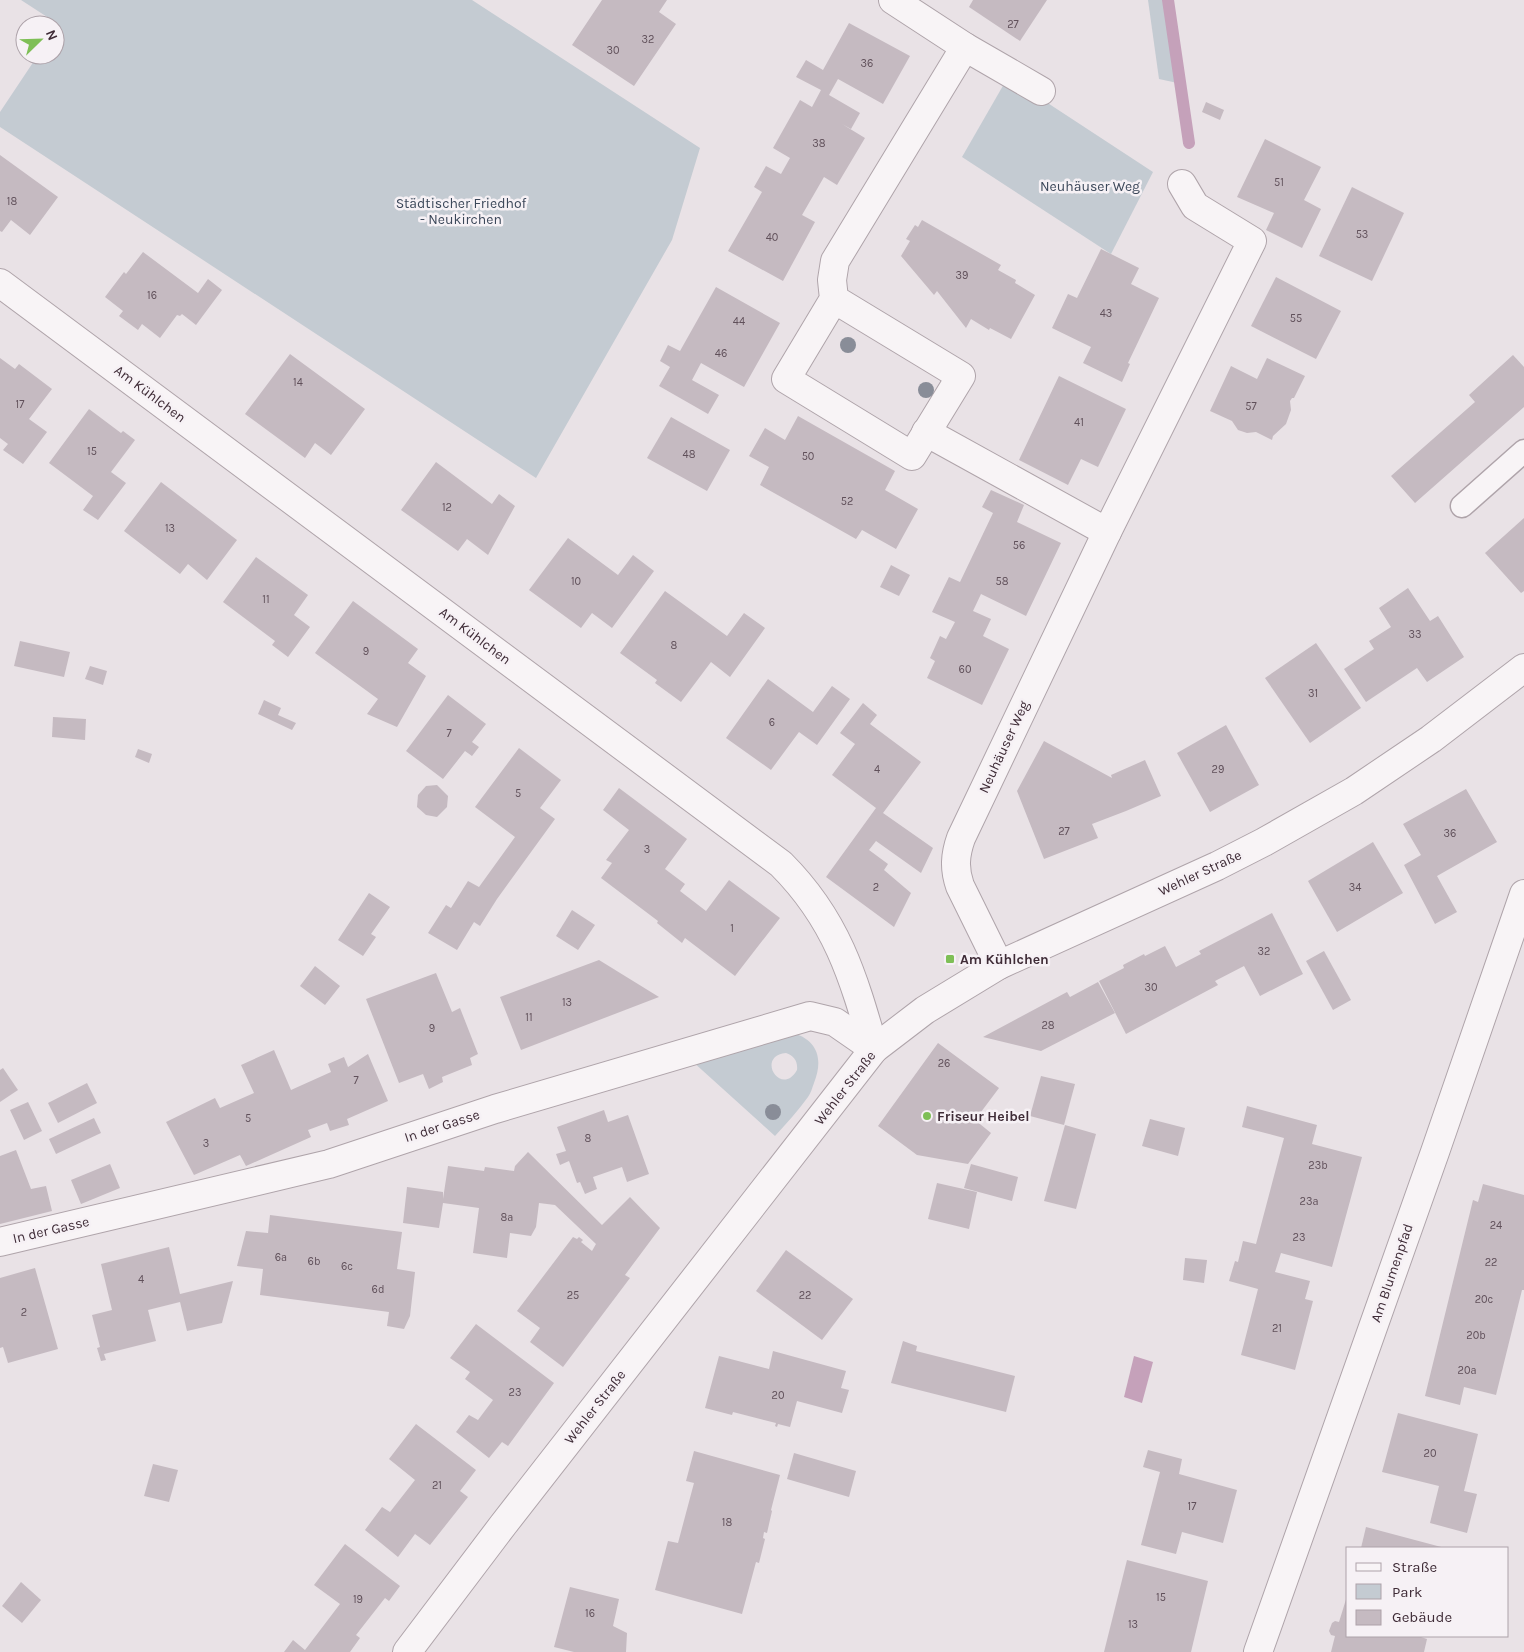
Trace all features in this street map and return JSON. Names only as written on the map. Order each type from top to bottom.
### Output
[{"type":"street","points":[[893,0],[1041,91]]},
{"type":"street","points":[[834,300],[960,376],[912,456],[786,379],[834,300],[832,280],[835,261],[965,46]]},
{"type":"street","name":"Neuhäuser Weg","points":[[999,965],[960,886],[956,873],[957,849],[1106,532],[1252,241],[1195,206],[1182,184]]},
{"type":"street","name":"Am Kühlchen","points":[[0,283],[781,864],[810,897],[825,918],[837,940],[860,999],[874,1049]]},
{"type":"street","points":[[926,432],[1106,532]]},
{"type":"street","name":"Wehler Straße","points":[[407,1652],[503,1525],[874,1049],[925,1010],[999,965],[1217,866],[1312,816],[1354,791],[1431,740],[1524,668]]},
{"type":"street","name":"Am Blumenpfad","points":[[1258,1652],[1524,894]]},
{"type":"street","name":"In der Gasse","points":[[0,1242],[329,1164],[495,1109],[810,1016],[835,1022],[874,1049]]},
{"type":"lane","points":[[1462,506],[1524,451]]},
{"type":"green space","name":"Städtischer Friedhof - Neukirchen","points":[[21,0],[472,0],[700,148],[672,240],[536,478],[0,127],[0,112],[31,65],[65,65],[65,15],[44,15]]},
{"type":"green space","points":[[1148,0],[1171,0],[1182,84],[1159,79]]},
{"type":"green space","name":"Neuhäuser Weg","points":[[1008,77],[1153,172],[1111,254],[962,157]]},
{"type":"green space","points":[[790,1032],[807,1039],[816,1051],[818,1065],[817,1074],[809,1095],[775,1136],[692,1061]],"holes":[[[789,1054],[796,1061],[797,1070],[791,1077],[784,1080],[778,1078],[774,1073],[772,1061],[777,1056]]]},
{"type":"shaded area","points":[[1134,1356],[1153,1362],[1142,1403],[1124,1397]]},
{"type":"building","points":[[602,0],[667,0],[659,12],[676,24],[634,86],[572,45]]},
{"type":"building","points":[[973,0],[1047,0],[1020,41],[969,7]]},
{"type":"building","points":[[849,23],[910,56],[883,104],[838,79],[829,95],[860,113],[851,129],[842,124],[865,138],[837,185],[824,177],[802,215],[815,222],[783,281],[728,251],[762,192],[754,187],[766,166],[781,174],[790,158],[773,148],[800,100],[812,107],[821,90],[796,77],[806,60],[823,70]]},
{"type":"building","points":[[1206,102],[1224,110],[1220,120],[1202,112]]},
{"type":"building","points":[[1265,139],[1321,167],[1304,200],[1321,209],[1302,248],[1266,230],[1274,213],[1237,197]]},
{"type":"building","points":[[0,155],[58,197],[30,235],[11,220],[2,232],[0,231]]},
{"type":"building","points":[[1352,187],[1404,213],[1372,281],[1319,256]]},
{"type":"building","points":[[922,220],[1001,265],[998,270],[1016,280],[1015,283],[1035,295],[1011,339],[990,328],[989,330],[971,319],[966,328],[937,291],[934,295],[901,256],[910,241],[906,239],[915,225],[918,227]]},
{"type":"building","points":[[1101,249],[1139,268],[1131,284],[1159,298],[1128,363],[1130,364],[1122,382],[1083,363],[1091,347],[1052,328],[1068,294],[1077,298]]},
{"type":"building","points":[[143,252],[198,293],[208,279],[222,290],[196,325],[182,314],[180,316],[177,315],[160,338],[142,324],[138,330],[119,316],[123,311],[105,297],[124,272],[126,274]]},
{"type":"building","points":[[1276,277],[1341,311],[1316,359],[1251,326]]},
{"type":"building","points":[[716,287],[780,323],[744,387],[701,363],[692,380],[719,395],[708,414],[659,386],[670,367],[660,361],[668,345],[680,351]]},
{"type":"building","points":[[290,354],[365,409],[331,455],[315,443],[305,458],[245,414]]},
{"type":"building","points":[[1513,355],[1524,367],[1524,407],[1415,503],[1391,476],[1475,402],[1469,395]]},
{"type":"building","points":[[0,358],[15,369],[19,364],[52,389],[29,419],[47,432],[23,464],[3,450],[8,444],[0,438]]},
{"type":"building","points":[[1267,358],[1305,376],[1294,398],[1290,401],[1291,410],[1286,424],[1273,436],[1272,440],[1256,432],[1247,433],[1238,430],[1232,421],[1210,411],[1231,366],[1257,379]]},
{"type":"building","points":[[1059,376],[1126,409],[1098,467],[1081,459],[1068,485],[1019,460]]},
{"type":"building","points":[[89,409],[121,433],[123,431],[135,440],[111,472],[126,483],[98,520],[83,510],[93,496],[49,463]]},
{"type":"building","points":[[798,416],[895,471],[885,490],[918,509],[896,549],[862,530],[856,539],[760,485],[769,467],[749,456],[765,428],[785,440]]},
{"type":"building","points":[[671,417],[730,450],[707,491],[647,458]]},
{"type":"building","points":[[436,462],[492,504],[499,494],[515,506],[488,555],[467,539],[458,551],[401,510]]},
{"type":"building","points":[[161,482],[237,540],[207,580],[188,564],[180,574],[124,531]]},
{"type":"building","points":[[991,490],[1024,505],[1017,522],[1061,543],[1026,616],[981,594],[973,611],[991,619],[983,636],[1009,649],[982,705],[927,678],[935,661],[930,658],[940,636],[946,639],[955,622],[932,612],[949,577],[960,582],[993,513],[982,507]]},
{"type":"building","points":[[1524,518],[1524,591],[1521,593],[1485,553]]},
{"type":"building","points":[[568,538],[618,575],[633,555],[654,571],[612,628],[592,613],[581,628],[529,590]]},
{"type":"building","points":[[256,557],[308,595],[294,615],[310,627],[288,657],[272,645],[275,641],[223,602]]},
{"type":"building","points":[[891,565],[910,575],[899,596],[880,587]]},
{"type":"building","points":[[1408,588],[1430,621],[1438,616],[1464,657],[1427,682],[1417,668],[1366,702],[1344,669],[1374,649],[1369,641],[1391,627],[1379,608]]},
{"type":"building","points":[[665,591],[727,636],[744,613],[765,628],[730,677],[711,662],[681,702],[655,683],[657,680],[620,653]]},
{"type":"building","points":[[353,601],[418,649],[408,663],[426,676],[397,727],[367,714],[378,699],[315,653]]},
{"type":"building","points":[[20,641],[70,652],[64,677],[14,666]]},
{"type":"building","points":[[1316,643],[1361,708],[1310,743],[1265,678]]},
{"type":"building","points":[[90,666],[107,671],[103,685],[85,679]]},
{"type":"building","points":[[768,679],[813,712],[832,686],[850,699],[817,745],[799,732],[771,770],[726,738]]},
{"type":"building","points":[[448,695],[486,724],[472,742],[479,747],[472,756],[465,751],[443,779],[406,751]]},
{"type":"building","points":[[264,700],[281,708],[278,715],[296,723],[292,730],[258,714]]},
{"type":"building","points":[[863,703],[877,715],[870,724],[921,762],[883,813],[933,848],[921,873],[876,841],[869,850],[888,864],[884,870],[911,893],[894,927],[826,877],[876,808],[832,775],[855,744],[840,733]]},
{"type":"building","points":[[53,717],[86,719],[85,740],[52,737]]},
{"type":"building","points":[[1226,725],[1259,785],[1210,812],[1177,753]]},
{"type":"building","points":[[1044,741],[1112,778],[1111,775],[1145,760],[1161,796],[1092,824],[1098,838],[1044,859],[1017,791]]},
{"type":"building","points":[[519,748],[561,780],[540,808],[555,819],[497,899],[480,926],[474,922],[457,950],[428,933],[446,905],[451,908],[468,881],[479,887],[515,837],[475,807]]},
{"type":"building","points":[[138,749],[152,754],[149,763],[135,757]]},
{"type":"building","points":[[437,785],[448,796],[447,807],[437,817],[426,815],[417,807],[418,795],[426,786]]},
{"type":"building","points":[[619,788],[687,839],[665,869],[685,884],[680,891],[706,911],[729,880],[780,918],[735,976],[685,938],[682,943],[657,923],[658,921],[601,878],[612,863],[606,860],[629,830],[603,810]]},
{"type":"building","points":[[1466,789],[1497,842],[1437,876],[1457,912],[1435,924],[1404,865],[1421,855],[1403,824]]},
{"type":"building","points":[[1373,842],[1403,893],[1337,932],[1308,881]]},
{"type":"building","points":[[369,893],[390,907],[371,934],[376,937],[363,956],[338,940]]},
{"type":"building","points":[[572,910],[595,925],[578,950],[556,936]]},
{"type":"building","points":[[1272,913],[1303,974],[1260,996],[1244,966],[1215,981],[1218,985],[1126,1034],[1099,981],[1124,968],[1123,965],[1165,946],[1176,967],[1201,954],[1199,951]]},
{"type":"building","points":[[1324,951],[1351,1000],[1333,1010],[1306,961]]},
{"type":"building","points":[[599,960],[659,997],[521,1050],[500,997]]},
{"type":"building","points":[[315,966],[340,986],[325,1005],[300,986]]},
{"type":"building","points":[[436,973],[452,1012],[460,1008],[478,1054],[470,1058],[472,1065],[442,1077],[443,1082],[429,1089],[423,1074],[399,1083],[366,999]]},
{"type":"building","points":[[1098,982],[1115,1013],[1041,1051],[983,1037],[1067,992],[1070,997]]},
{"type":"building","points":[[938,1043],[999,1088],[975,1120],[991,1133],[968,1164],[917,1155],[878,1126]]},
{"type":"building","points":[[274,1050],[291,1090],[331,1072],[328,1064],[344,1057],[348,1067],[368,1054],[388,1101],[347,1119],[349,1125],[330,1131],[327,1123],[308,1130],[311,1137],[246,1166],[240,1155],[194,1175],[166,1122],[215,1098],[220,1108],[254,1093],[241,1065]]},
{"type":"building","points":[[3,1068],[18,1090],[0,1102],[0,1070]]},
{"type":"building","points":[[1041,1076],[1075,1084],[1064,1125],[1030,1116]]},
{"type":"building","points":[[87,1083],[97,1103],[58,1123],[48,1103]]},
{"type":"building","points":[[28,1102],[42,1131],[24,1140],[10,1110]]},
{"type":"building","points":[[1247,1106],[1317,1125],[1312,1144],[1362,1157],[1332,1267],[1281,1253],[1275,1272],[1310,1281],[1305,1299],[1313,1301],[1295,1370],[1241,1355],[1258,1289],[1229,1281],[1235,1261],[1238,1262],[1243,1241],[1256,1244],[1284,1138],[1242,1127]]},
{"type":"building","points":[[604,1110],[608,1122],[628,1115],[649,1174],[627,1182],[622,1167],[593,1177],[597,1189],[585,1194],[580,1182],[577,1183],[569,1161],[560,1165],[556,1154],[566,1151],[557,1127]]},
{"type":"building","points":[[94,1118],[101,1133],[56,1154],[49,1139]]},
{"type":"building","points":[[1150,1119],[1185,1128],[1178,1156],[1142,1146]]},
{"type":"building","points":[[1065,1125],[1096,1134],[1076,1209],[1044,1201]]},
{"type":"building","points":[[16,1150],[31,1189],[46,1186],[52,1211],[0,1224],[0,1156]]},
{"type":"building","points":[[528,1152],[602,1225],[630,1197],[660,1228],[625,1275],[630,1278],[563,1367],[530,1342],[540,1328],[517,1311],[573,1237],[577,1239],[579,1237],[583,1240],[581,1242],[592,1251],[596,1244],[555,1205],[539,1203],[536,1227],[531,1236],[510,1233],[507,1258],[473,1253],[479,1208],[443,1203],[439,1228],[403,1223],[407,1187],[443,1192],[443,1199],[448,1166],[484,1171],[485,1167],[514,1171],[515,1166]]},
{"type":"building","points":[[110,1164],[120,1188],[81,1204],[71,1180]]},
{"type":"building","points":[[971,1164],[1018,1177],[1012,1201],[964,1188]]},
{"type":"building","points":[[937,1183],[977,1192],[969,1229],[928,1219]]},
{"type":"building","points":[[1483,1184],[1524,1195],[1524,1290],[1522,1290],[1496,1395],[1464,1387],[1460,1405],[1425,1396],[1473,1200],[1478,1202]]},
{"type":"building","points":[[270,1215],[402,1232],[397,1269],[415,1272],[410,1316],[404,1329],[387,1326],[389,1312],[260,1295],[263,1269],[237,1266],[246,1231],[268,1233]]},
{"type":"building","points":[[169,1247],[180,1294],[233,1281],[222,1323],[187,1331],[180,1302],[148,1310],[156,1341],[104,1354],[106,1360],[101,1361],[97,1348],[100,1347],[92,1315],[112,1310],[101,1264]]},
{"type":"building","points":[[786,1250],[853,1299],[822,1340],[756,1291]]},
{"type":"building","points":[[1185,1258],[1207,1260],[1204,1283],[1183,1280]]},
{"type":"building","points":[[35,1268],[58,1349],[8,1363],[3,1347],[0,1348],[0,1278]]},
{"type":"building","points":[[476,1324],[554,1383],[508,1446],[502,1442],[489,1458],[456,1432],[469,1415],[478,1420],[493,1400],[465,1379],[470,1372],[450,1358]]},
{"type":"building","points":[[903,1341],[917,1346],[916,1351],[1015,1376],[1006,1412],[891,1383]]},
{"type":"building","points":[[773,1351],[846,1371],[841,1388],[849,1390],[842,1413],[797,1401],[790,1427],[778,1424],[777,1427],[775,1426],[776,1423],[733,1412],[732,1415],[705,1408],[719,1356],[769,1369]]},
{"type":"building","points":[[1398,1413],[1478,1434],[1464,1491],[1477,1494],[1467,1533],[1430,1523],[1439,1486],[1382,1472]]},
{"type":"building","points":[[416,1424],[476,1470],[460,1491],[468,1497],[430,1545],[415,1534],[398,1557],[365,1530],[382,1507],[390,1512],[415,1480],[389,1459]]},
{"type":"building","points":[[1148,1450],[1182,1459],[1179,1474],[1237,1490],[1223,1543],[1182,1532],[1176,1554],[1141,1545],[1160,1472],[1143,1467]]},
{"type":"building","points":[[694,1451],[780,1475],[767,1533],[764,1532],[763,1538],[765,1539],[759,1563],[756,1562],[742,1614],[655,1590],[668,1541],[678,1543],[694,1483],[686,1481]]},
{"type":"building","points":[[794,1453],[856,1471],[849,1497],[787,1479]]},
{"type":"building","points":[[153,1464],[178,1470],[169,1502],[144,1496]]},
{"type":"building","points":[[1366,1527],[1441,1547],[1361,1547]]},
{"type":"building","points":[[345,1544],[400,1586],[389,1601],[385,1598],[356,1635],[360,1638],[350,1652],[284,1652],[293,1640],[305,1650],[340,1604],[314,1585]]},
{"type":"building","points":[[1127,1560],[1208,1581],[1191,1652],[1104,1652]]},
{"type":"building","points":[[21,1582],[41,1600],[22,1623],[2,1606]]},
{"type":"building","points":[[570,1587],[619,1599],[613,1626],[627,1633],[626,1652],[574,1652],[554,1647]]},
{"type":"building","points":[[1346,1599],[1346,1637],[1421,1637],[1427,1639],[1424,1652],[1331,1652],[1335,1636],[1331,1635],[1329,1631],[1332,1623],[1335,1621],[1339,1622]]},
{"type":"waterway","points":[[1168,0],[1189,143]]},
{"type":"place","name":"Am Kühlchen","points":[[950,959]]},
{"type":"place","name":"Friseur Heibel","points":[[927,1116]]}]
